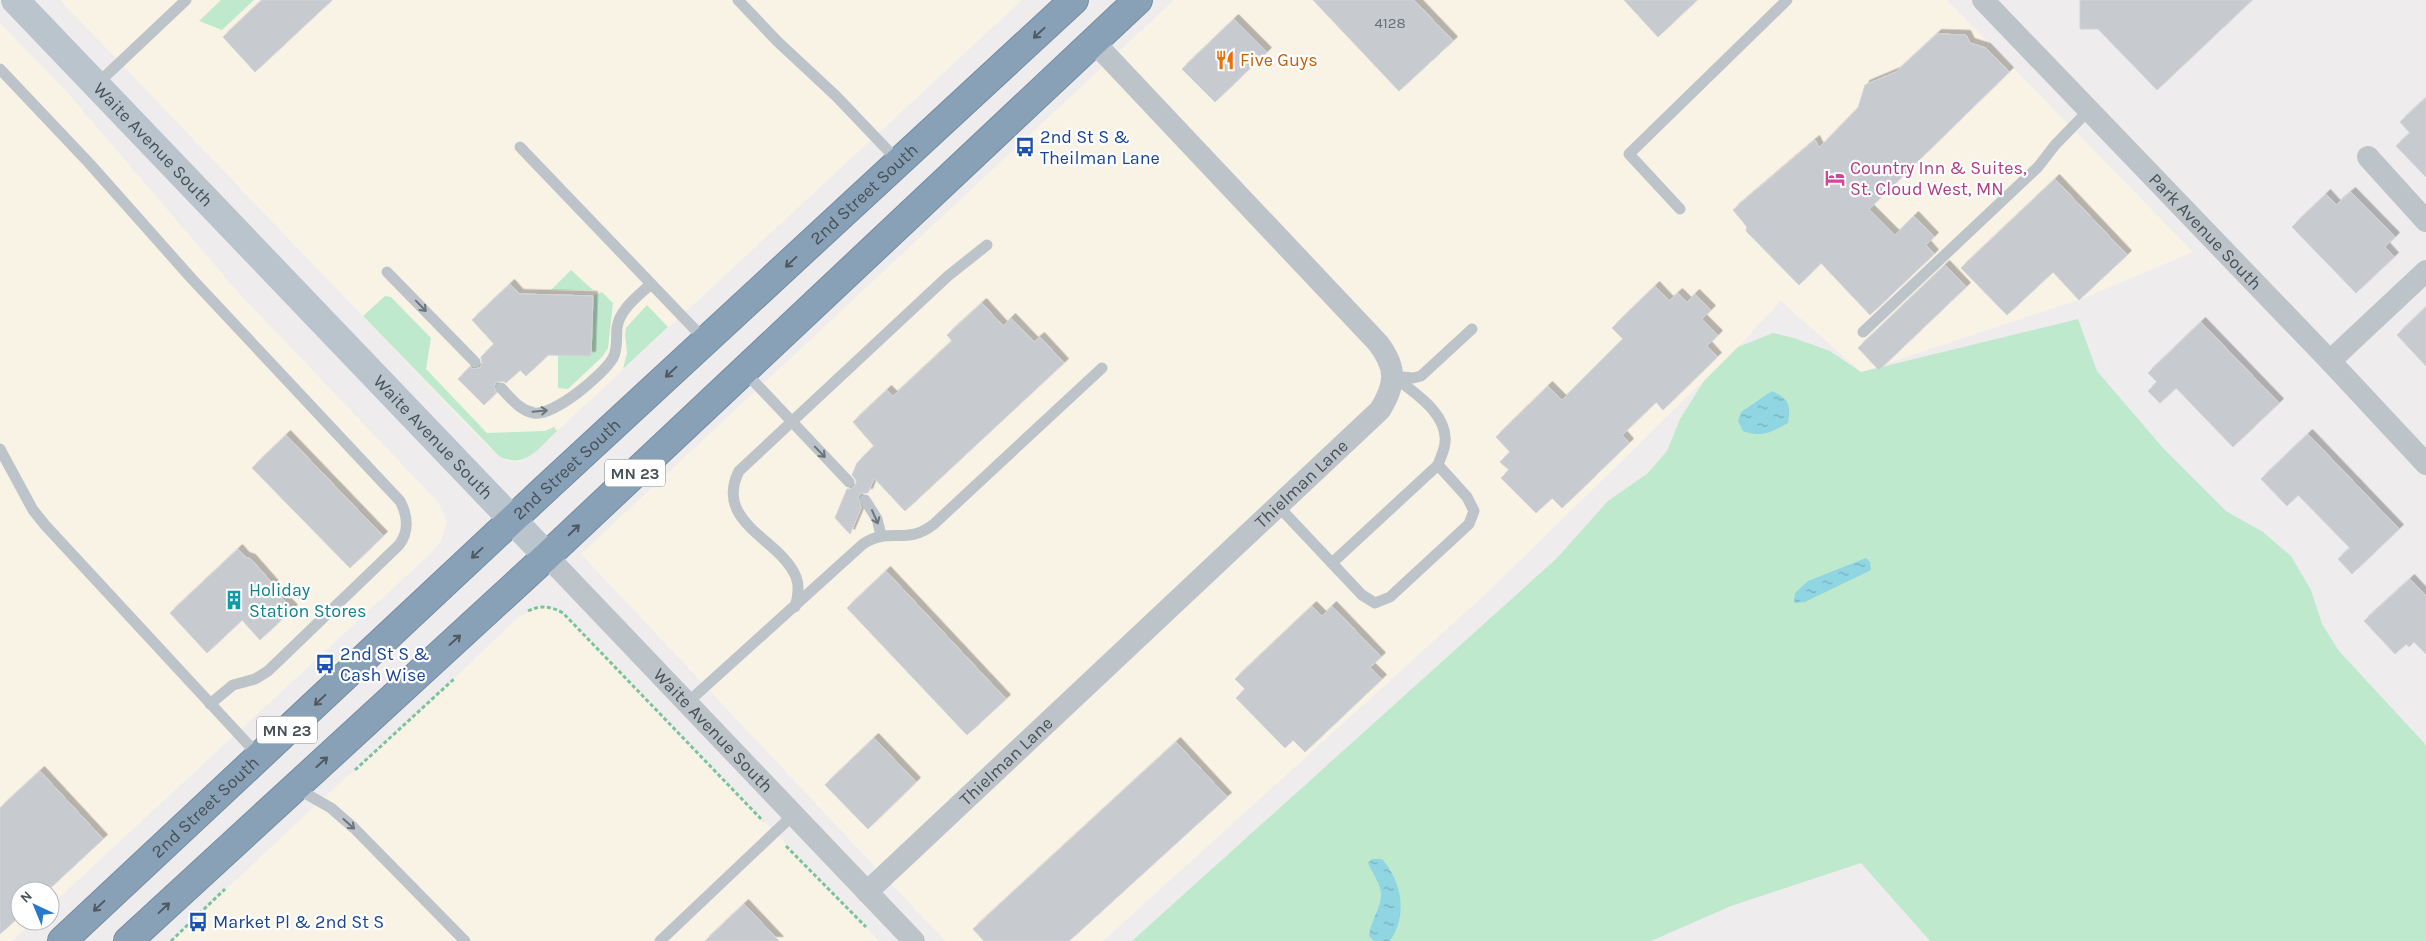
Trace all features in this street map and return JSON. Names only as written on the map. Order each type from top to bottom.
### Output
[{"type":"highway","name":"2nd Street South","points":[[62,941],[512,520],[1074,0]]},
{"type":"highway","name":"MN 23","points":[[128,941],[547,556],[1138,0]]},
{"type":"street","name":"Waite Avenue South","points":[[15,0],[914,941]]},
{"type":"street","name":"Park Avenue South","points":[[1983,0],[2330,361],[2426,464]]},
{"type":"street","points":[[1094,42],[1378,343],[1389,358],[1393,376]]},
{"type":"street","points":[[2368,157],[2426,221]]},
{"type":"street","points":[[2330,361],[2426,271]]},
{"type":"street","name":"Thielman Lane","points":[[867,892],[1380,410],[1390,393],[1393,376]]},
{"type":"lane","points":[[96,85],[186,0]]},
{"type":"lane","points":[[738,0],[777,41],[836,96],[899,162]]},
{"type":"lane","points":[[1680,209],[1629,154],[1786,0]]},
{"type":"lane","points":[[0,69],[89,163],[192,279],[400,501],[404,508],[406,530],[399,545],[268,671],[255,679],[233,685],[210,704]]},
{"type":"lane","points":[[1863,332],[2038,168],[2055,145],[2089,110]]},
{"type":"lane","points":[[520,147],[706,341]]},
{"type":"lane","points":[[795,607],[798,595],[797,577],[792,568],[738,512],[733,502],[732,490],[739,471],[948,276],[987,244]]},
{"type":"lane","points":[[387,272],[475,362]]},
{"type":"lane","points":[[501,388],[520,408],[526,411],[535,413],[546,412],[559,407],[582,389],[614,357],[618,321],[630,304],[651,284]]},
{"type":"lane","points":[[1393,376],[1413,378],[1420,376],[1472,329]]},
{"type":"lane","points":[[687,703],[874,536],[915,535],[924,532],[1102,368]]},
{"type":"lane","points":[[744,371],[849,482]]},
{"type":"lane","points":[[1332,563],[1438,465],[1445,442],[1443,424],[1428,405],[1393,376]]},
{"type":"lane","points":[[0,449],[33,510],[45,525],[259,756]]},
{"type":"lane","points":[[1278,506],[1362,595],[1375,603],[1390,597],[1469,524],[1474,511],[1467,497],[1438,465]]},
{"type":"lane","points":[[865,500],[877,519],[881,535]]},
{"type":"lane","points":[[294,787],[320,800],[342,818],[466,941]]},
{"type":"lane","points":[[660,941],[793,814]]},
{"type":"path","points":[[522,614],[537,607],[555,608],[563,613],[866,928]]},
{"type":"path","points":[[349,775],[461,673]]},
{"type":"path","points":[[171,941],[231,884]]},
{"type":"shaded area","points":[[60,0],[1022,0],[531,455],[520,462],[508,461],[487,446]]},
{"type":"shaded area","points":[[1174,0],[1947,0],[2193,252],[2084,298],[1861,372],[1781,301],[1738,347],[1491,589],[1103,941],[945,941],[581,554]]},
{"type":"shaded area","points":[[0,23],[66,91],[236,290],[438,502],[447,521],[441,541],[431,553],[60,897],[60,881],[10,881],[10,931],[23,931],[12,941],[0,941]]},
{"type":"shaded area","points":[[537,607],[555,608],[573,622],[879,941],[171,941],[320,801],[433,699],[516,619]]},
{"type":"green space","points":[[221,0],[254,0],[222,30],[199,21]]},
{"type":"green space","points":[[571,270],[593,290],[551,290]]},
{"type":"green space","points":[[602,292],[613,303],[608,348],[602,357],[568,389],[558,388],[558,355],[591,356],[593,296]]},
{"type":"green space","points":[[385,296],[391,297],[431,338],[426,369],[487,433],[545,431],[554,427],[557,431],[537,450],[524,459],[508,460],[499,456],[363,316]]},
{"type":"green space","points":[[647,305],[668,327],[623,369],[627,353],[626,328]]},
{"type":"green space","points":[[2078,319],[2097,371],[2163,448],[2226,511],[2263,532],[2291,556],[2311,590],[2322,624],[2339,651],[2426,745],[2426,941],[1930,941],[1861,863],[1731,906],[1651,941],[1132,941],[1557,558],[1608,501],[1648,473],[1667,451],[1680,419],[1704,381],[1738,347],[1773,333],[1794,338],[1830,351],[1861,372]]},
{"type":"water","points":[[1772,391],[1788,403],[1788,423],[1762,434],[1743,431],[1738,421],[1741,412]]},
{"type":"water","points":[[1866,558],[1870,562],[1871,570],[1805,602],[1794,603],[1795,593],[1808,581]]},
{"type":"water","points":[[1372,859],[1382,859],[1389,868],[1398,888],[1401,910],[1396,931],[1390,941],[1374,941],[1369,936],[1381,898],[1379,885],[1368,863]]},
{"type":"building","points":[[262,0],[332,0],[255,72],[223,37]]},
{"type":"building","points":[[1313,0],[1414,0],[1453,41],[1399,91]]},
{"type":"building","points":[[1624,0],[1697,0],[1658,37]]},
{"type":"building","points":[[2080,0],[2252,0],[2157,90],[2098,29],[2080,29]]},
{"type":"building","name":"Five Guys","points":[[1234,19],[1267,52],[1215,102],[1182,69]]},
{"type":"building","name":"Country Inn & Suites, St. Cloud West, MN","points":[[1937,34],[1966,35],[1970,43],[1986,48],[2009,72],[1869,209],[1895,235],[1914,216],[1934,237],[1926,245],[1934,254],[1870,315],[1821,263],[1799,285],[1746,231],[1747,227],[1733,210],[1815,140],[1819,148],[1858,108],[1865,85],[1896,72]]},
{"type":"building","points":[[2426,98],[2426,177],[2396,146],[2410,133],[2400,122]]},
{"type":"building","points":[[2055,179],[2127,255],[2079,300],[2053,272],[2007,315],[1961,268]]},
{"type":"building","points":[[2351,192],[2395,237],[2385,247],[2394,257],[2356,293],[2292,227],[2326,194],[2336,205]]},
{"type":"building","points":[[1945,265],[1966,287],[1879,370],[1858,348]]},
{"type":"building","points":[[510,284],[519,294],[593,296],[591,356],[548,355],[526,376],[520,370],[506,383],[503,381],[496,382],[494,386],[496,393],[484,405],[458,379],[470,367],[473,369],[480,368],[482,364],[481,357],[494,344],[472,320]]},
{"type":"building","points":[[1655,286],[1669,301],[1678,293],[1687,302],[1695,294],[1711,310],[1702,319],[1718,335],[1707,346],[1717,357],[1663,410],[1656,402],[1622,435],[1629,443],[1562,508],[1552,498],[1536,513],[1501,478],[1509,470],[1500,462],[1510,452],[1496,437],[1548,386],[1562,400],[1623,339],[1612,328]]},
{"type":"building","points":[[982,303],[1003,326],[1011,318],[1034,342],[1040,337],[1064,363],[905,511],[874,478],[868,493],[861,493],[858,497],[861,508],[850,534],[835,518],[847,489],[851,489],[856,485],[856,480],[852,475],[857,463],[874,446],[853,422],[887,390],[893,396],[952,341],[947,335]]},
{"type":"building","points":[[2426,307],[2426,366],[2397,335]]},
{"type":"building","points":[[2201,322],[2279,403],[2233,447],[2176,388],[2160,403],[2148,391],[2157,382],[2148,373]]},
{"type":"building","points":[[2308,434],[2399,529],[2352,574],[2338,559],[2350,548],[2298,495],[2287,506],[2261,479]]},
{"type":"building","points":[[286,435],[383,536],[350,568],[252,468]]},
{"type":"building","name":"Holiday Station Stores","points":[[238,549],[245,557],[251,559],[273,584],[275,591],[293,609],[260,640],[242,620],[207,653],[170,613]]},
{"type":"building","points":[[886,571],[1006,699],[967,735],[847,608]]},
{"type":"building","points":[[2410,579],[2426,596],[2426,654],[2414,642],[2409,647],[2406,644],[2395,654],[2364,621]]},
{"type":"building","points":[[1312,606],[1322,616],[1332,606],[1381,657],[1370,667],[1382,679],[1305,752],[1293,740],[1285,748],[1236,698],[1245,689],[1235,679]]},
{"type":"building","points":[[874,738],[916,782],[868,829],[825,785]]},
{"type":"building","points":[[1176,742],[1227,797],[1069,941],[984,941],[973,929]]},
{"type":"building","points":[[40,771],[103,839],[58,881],[10,881],[10,925],[0,934],[0,808]]},
{"type":"building","points":[[744,904],[779,941],[705,941]]},
{"type":"place","name":"Five Guys","points":[[1225,60]]},
{"type":"place","name":"2nd St S & Theilman Lane","points":[[1025,147]]},
{"type":"place","name":"Country Inn & Suites, St. Cloud West, MN","points":[[1835,178]]},
{"type":"place","name":"Holiday Station Stores","points":[[234,600]]},
{"type":"place","name":"2nd St S & Cash Wise","points":[[325,664]]},
{"type":"place","name":"Market Pl & 2nd St S","points":[[198,922]]}]
